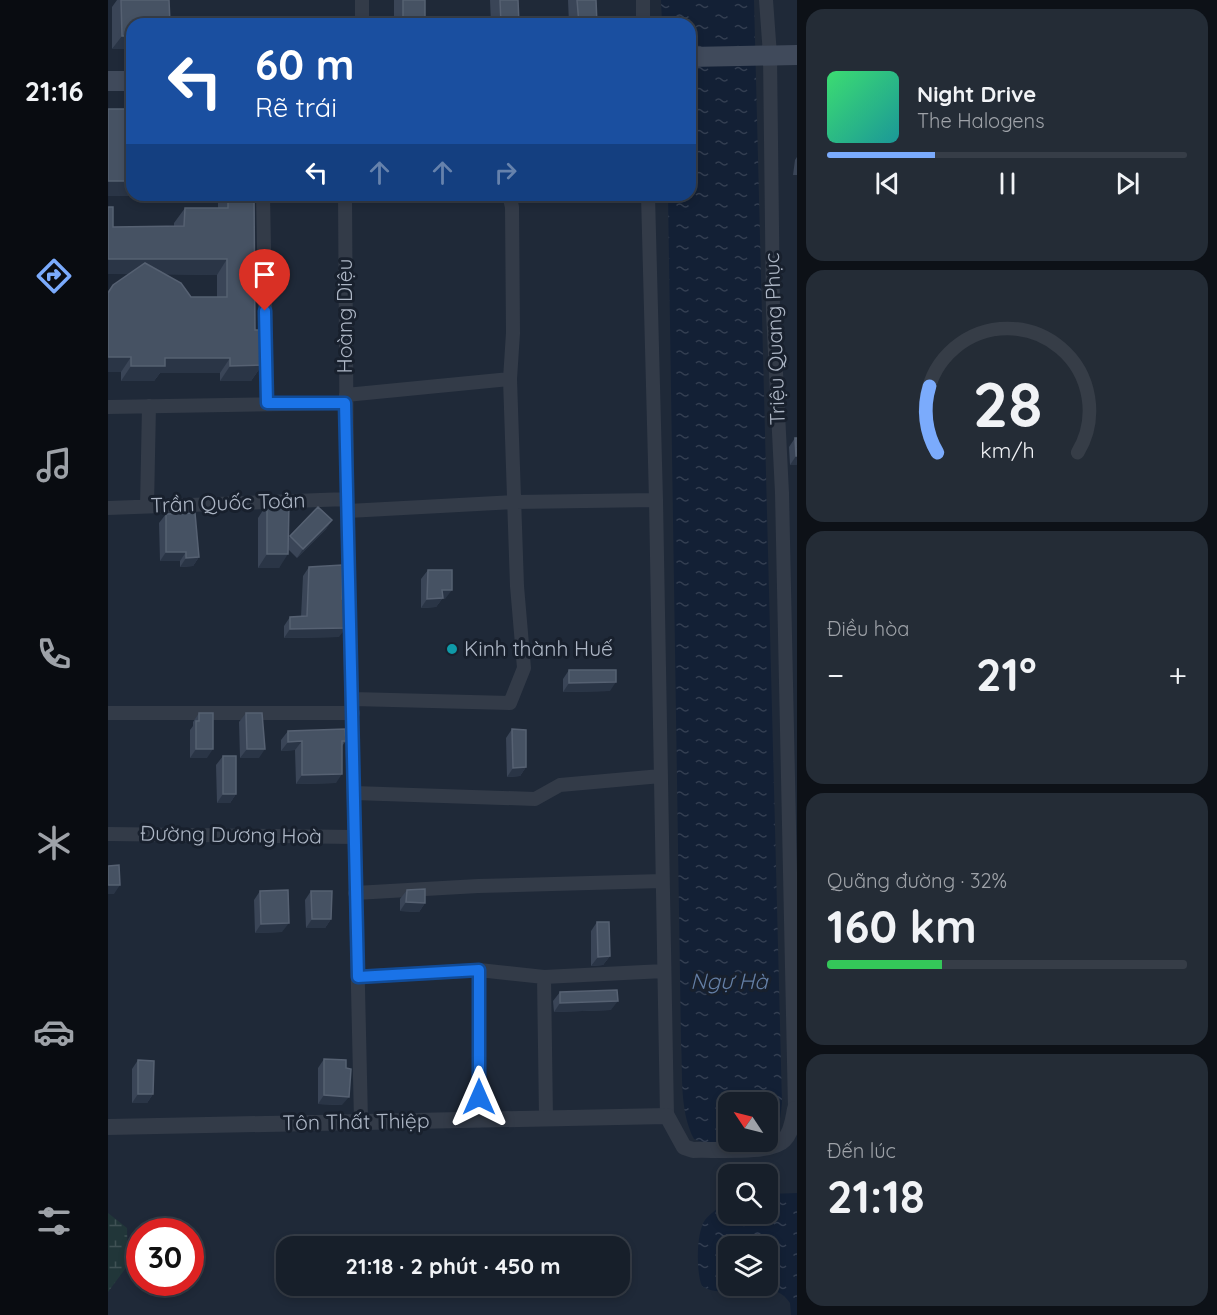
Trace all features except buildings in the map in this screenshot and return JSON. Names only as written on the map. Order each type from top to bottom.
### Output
[{"type":"main road","points":[[696,57],[797,55]]},
{"type":"main road","points":[[108,81],[126,81]]},
{"type":"street","points":[[362,0],[362,18]]},
{"type":"street","points":[[643,0],[643,18]]},
{"type":"street","name":"Triệu Quang Phục","points":[[766,0],[763,55],[773,312],[782,494],[790,592],[796,1109]]},
{"type":"street","points":[[263,201],[267,403]]},
{"type":"street","name":"Hoàng Diệu","points":[[345,201],[346,399],[361,1121]]},
{"type":"street","points":[[108,713],[510,703],[524,668],[517,586],[510,379],[513,333],[510,201]]},
{"type":"street","points":[[648,201],[667,1116],[684,1147],[693,1150],[771,1148],[784,1140],[791,1128],[796,1109]]},
{"type":"street","points":[[108,406],[346,399],[510,379]]},
{"type":"street","points":[[147,506],[149,405]]},
{"type":"street","points":[[782,494],[797,493]]},
{"type":"street","name":"Trần Quốc Toản","points":[[108,508],[656,500]]},
{"type":"street","points":[[354,793],[535,799],[560,785],[661,776]]},
{"type":"street","name":"Đường Dương Hoà","points":[[108,834],[354,837]]},
{"type":"street","points":[[355,893],[478,886],[662,881]]},
{"type":"street","points":[[358,977],[479,970],[544,977],[664,971]]},
{"type":"street","points":[[479,970],[480,1118]]},
{"type":"street","points":[[544,977],[546,1117]]},
{"type":"street","name":"Tôn Thất Thiệp","points":[[108,1127],[667,1116]]},
{"type":"green space","points":[[108,1213],[126,1227],[126,1268],[108,1292]]},
{"type":"water","name":"Ngự Hà","points":[[661,0],[754,0],[782,1103],[778,1135],[778,1092],[718,1092],[718,1142],[703,1142],[694,1139],[689,1128],[683,1092],[668,201],[696,201],[696,18],[662,18]]},
{"type":"water","points":[[797,1193],[797,1315],[791,1315],[790,1303],[778,1292],[778,1236],[718,1236],[718,1291],[702,1286],[698,1253],[700,1234],[705,1220],[718,1208],[718,1224],[778,1224],[778,1194]]},
{"type":"place","name":"Kinh thành Huế","points":[[452,649]]},
{"type":"route","points":[[265,311],[267,403],[345,403],[358,977],[479,970],[479,1097]]}]
